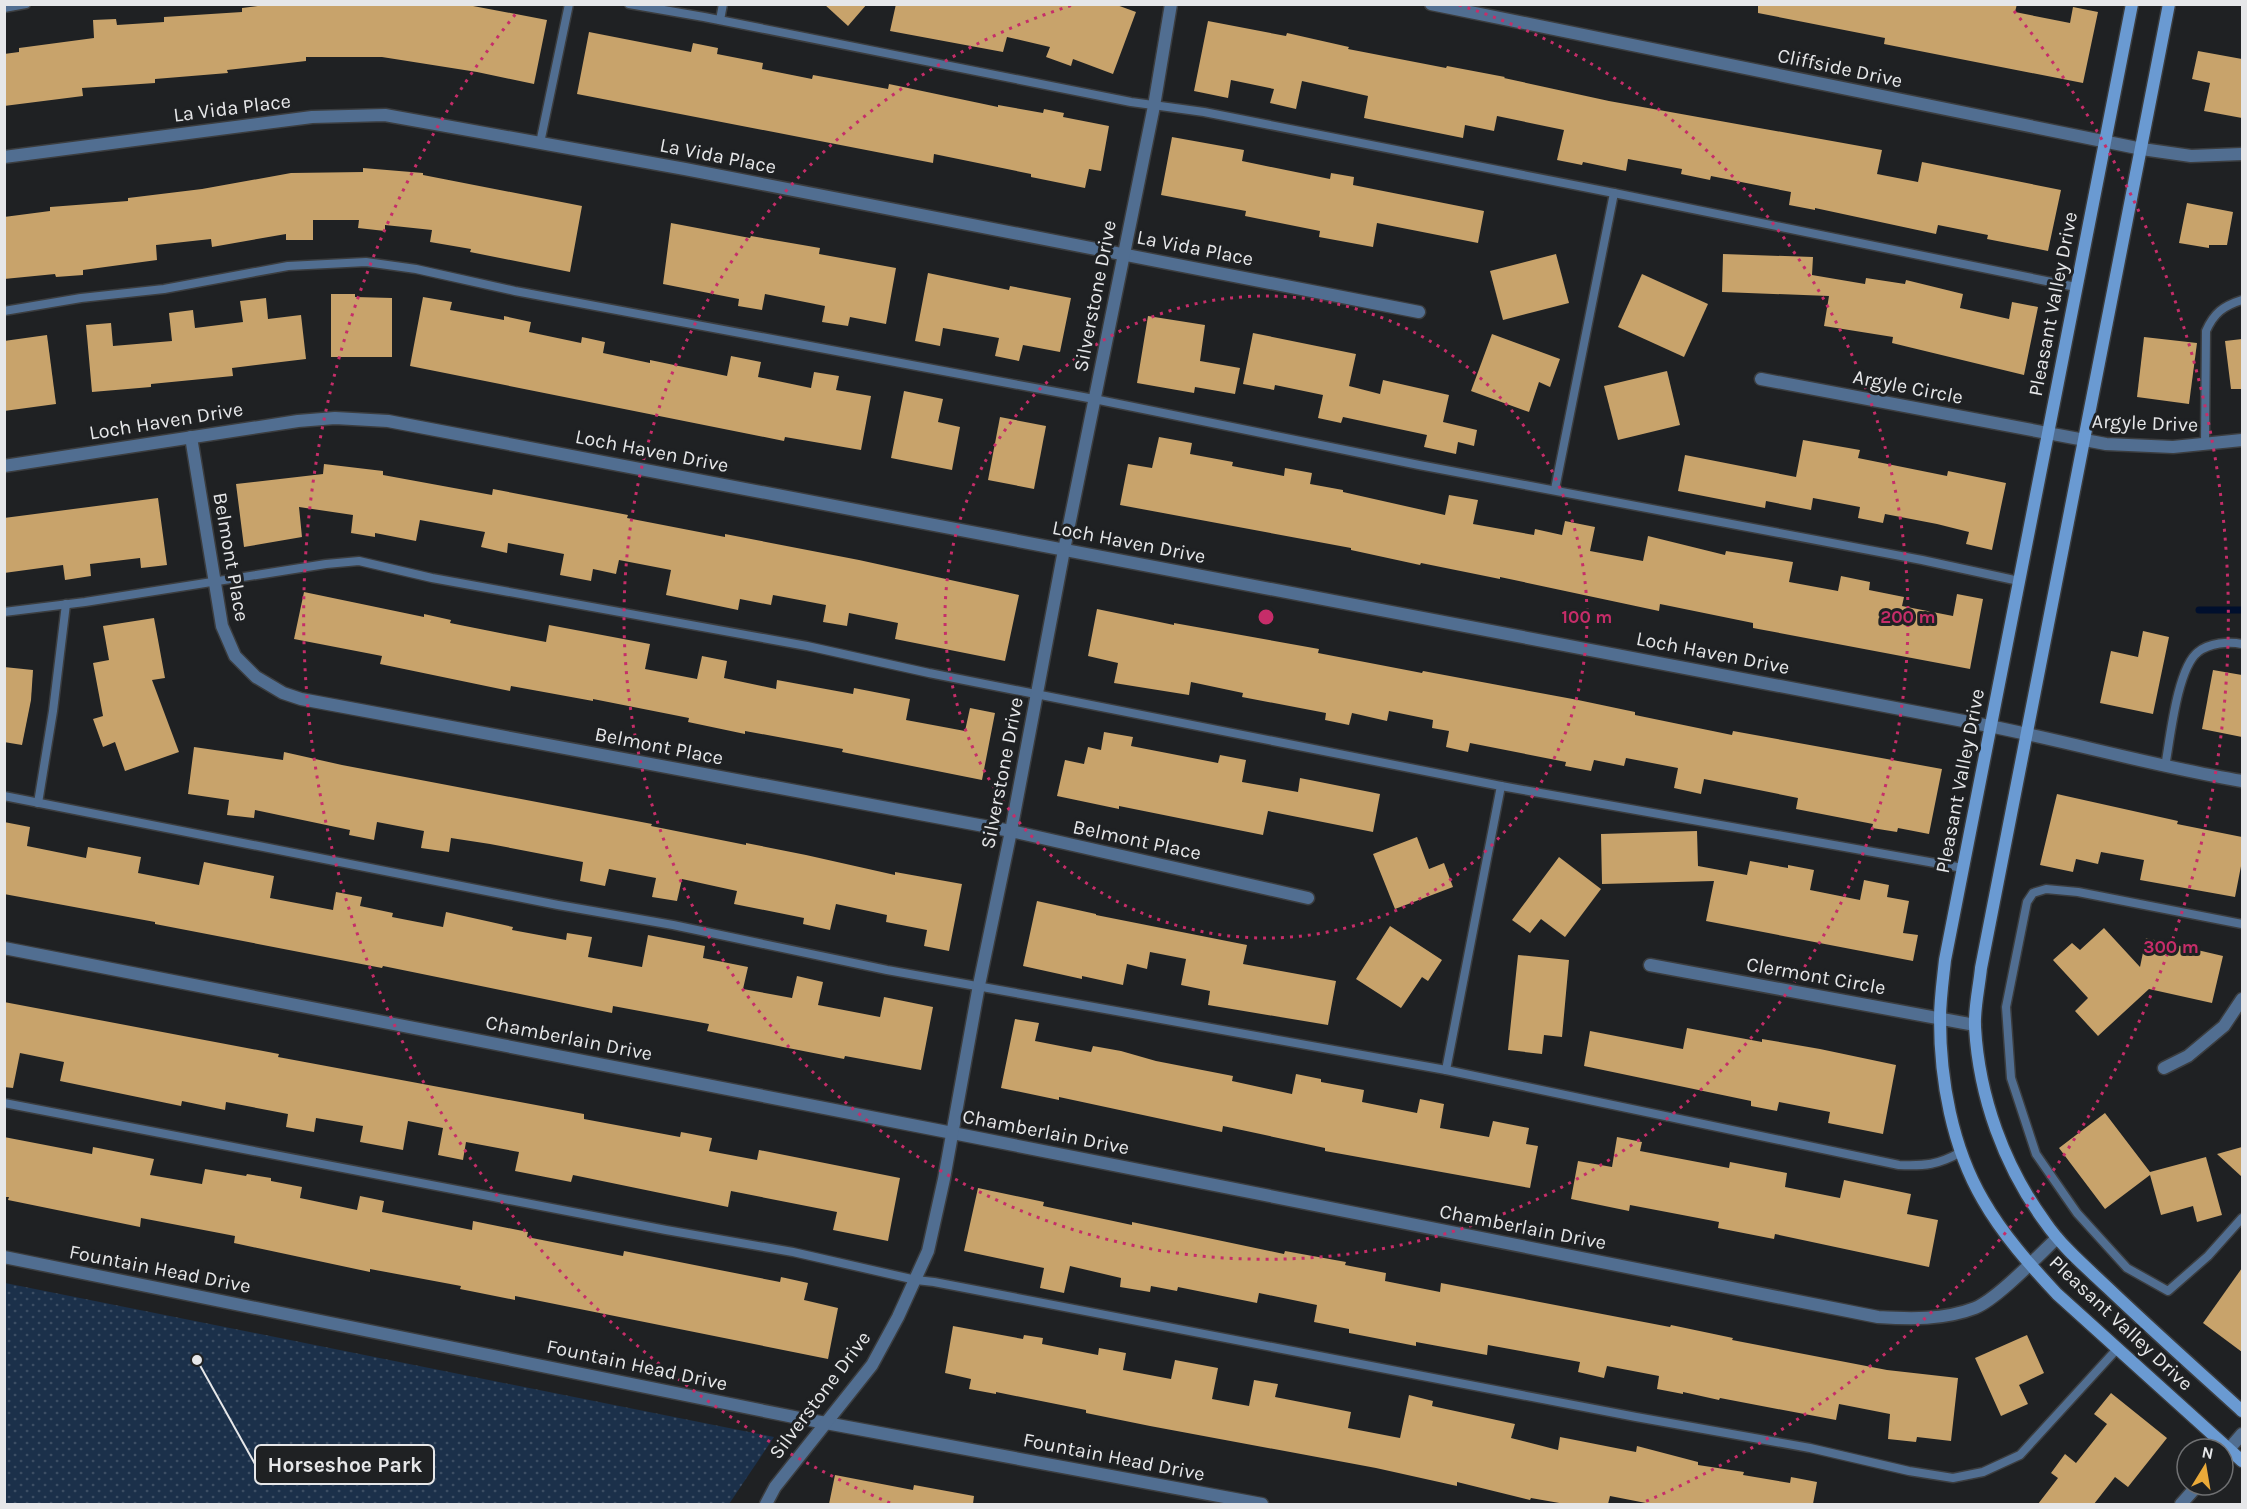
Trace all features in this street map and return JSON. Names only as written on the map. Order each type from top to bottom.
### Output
[{"type":"street","name":"Silverstone Drive","points":[[766,1504],[775,1486],[872,1365],[916,1280],[928,1251],[1064,550],[1154,106],[1171,4]]},
{"type":"street","name":"Cliffside Drive","points":[[1431,4],[1471,8],[2142,149],[2191,156],[2242,154]]},
{"type":"street","name":"Pleasant Valley Drive","points":[[2132,4],[1945,960],[1940,1019],[1944,1086],[1961,1152],[1982,1199],[2004,1233],[2057,1294],[2210,1437]]},
{"type":"street","name":"Pleasant Valley Drive","points":[[2169,4],[1981,968],[1975,1025],[1978,1053],[1994,1124],[2013,1173],[2057,1238],[2242,1411]]},
{"type":"street","name":"La Vida Place","points":[[4,157],[312,117],[386,115],[685,169],[1419,312]]},
{"type":"street","name":"Argyle Circle","points":[[1761,379],[2048,434]]},
{"type":"street","name":"Loch Haven Drive","points":[[4,466],[191,436],[326,419],[388,421],[1991,726],[2165,767],[2242,781]]},
{"type":"street","name":"Argyle Drive","points":[[2048,434],[2106,444],[2173,447],[2242,440]]},
{"type":"street","name":"Belmont Place","points":[[191,436],[222,626],[235,656],[256,677],[283,693],[301,699],[1011,831],[1308,898]]},
{"type":"street","name":"Chamberlain Drive","points":[[4,948],[1878,1317],[1913,1319],[1945,1315],[1976,1307],[1995,1295],[2057,1238]]},
{"type":"street","name":"Clermont Circle","points":[[1650,965],[1975,1025]]},
{"type":"street","points":[[2164,1068],[2188,1056],[2224,1026],[2242,999]]},
{"type":"street","name":"Fountain Head Drive","points":[[4,1257],[826,1423],[1262,1504]]},
{"type":"lane","points":[[4,8],[26,4]]},
{"type":"lane","points":[[540,143],[569,4]]},
{"type":"lane","points":[[628,4],[720,20],[1154,106],[1204,112],[2076,287]]},
{"type":"lane","points":[[720,20],[723,4]]},
{"type":"lane","points":[[1555,489],[1614,193]]},
{"type":"lane","points":[[4,311],[81,298],[164,288],[288,266],[366,262],[416,269],[593,306],[743,332],[1094,399],[1419,465],[1555,489],[2019,581]]},
{"type":"lane","points":[[2205,444],[2206,331],[2213,316],[2219,310],[2225,305],[2242,300]]},
{"type":"lane","points":[[4,612],[359,561],[432,578],[807,646],[1501,786],[1963,868]]},
{"type":"lane","points":[[38,802],[54,711],[66,604]]},
{"type":"lane","points":[[2165,767],[2177,696],[2187,666],[2197,652],[2213,645],[2235,642],[2242,644]]},
{"type":"lane","points":[[1446,1070],[1501,786]]},
{"type":"lane","points":[[4,796],[558,905],[673,925],[887,970],[1446,1070],[1899,1165],[1927,1166],[1944,1161],[1961,1152]]},
{"type":"lane","points":[[2242,924],[2078,892],[2046,889],[2033,893],[2027,902],[2006,1007],[2011,1078],[2036,1154],[2077,1213],[2127,1268],[2168,1291],[2208,1256],[2242,1218]]},
{"type":"lane","points":[[4,1103],[666,1230],[793,1252],[916,1280],[1810,1448],[1909,1471],[1953,1478],[1983,1472],[2020,1455],[2117,1350]]},
{"type":"shaded area","points":[[4,1283],[774,1437],[729,1504],[5,1504]]},
{"type":"building","points":[[273,4],[474,4],[473,6],[547,20],[534,84],[477,72],[382,57],[306,57],[306,61],[227,70],[228,73],[155,79],[155,83],[82,88],[83,96],[4,106],[4,54],[19,52],[19,48],[94,38],[93,20],[116,19],[117,25],[164,22],[164,17],[242,12],[242,8]]},
{"type":"building","points":[[824,4],[867,4],[848,26]]},
{"type":"building","points":[[896,4],[1114,4],[1136,12],[1113,74],[1073,59],[1071,66],[1046,57],[1050,47],[1007,37],[1003,52],[890,31]]},
{"type":"building","points":[[1758,4],[2017,4],[2015,12],[2070,23],[2073,7],[2098,12],[2083,83],[1884,44],[1885,38],[1758,13]]},
{"type":"building","points":[[1208,21],[1286,36],[1287,33],[1349,47],[1348,49],[1505,77],[1609,101],[1882,150],[1877,174],[1918,182],[1922,162],[2061,190],[2048,251],[1987,239],[1988,235],[1938,225],[1936,234],[1815,208],[1815,210],[1789,205],[1791,192],[1711,176],[1710,180],[1681,174],[1682,169],[1628,159],[1626,171],[1583,162],[1582,165],[1557,160],[1564,130],[1497,116],[1494,131],[1465,125],[1463,138],[1364,118],[1368,96],[1302,81],[1296,109],[1270,103],[1274,89],[1231,80],[1228,98],[1194,91]]},
{"type":"building","points":[[589,32],[691,52],[693,43],[718,48],[717,54],[763,63],[762,69],[812,79],[813,75],[888,89],[889,84],[998,107],[998,105],[1043,113],[1044,109],[1064,113],[1063,117],[1109,126],[1101,171],[1089,169],[1085,188],[934,154],[933,163],[577,94]]},
{"type":"building","points":[[2198,51],[2242,59],[2242,118],[2204,111],[2210,83],[2192,79]]},
{"type":"building","points":[[1172,137],[1244,150],[1242,161],[1330,179],[1331,173],[1354,177],[1353,185],[1484,211],[1478,243],[1377,223],[1373,247],[1319,237],[1320,231],[1245,216],[1246,211],[1161,195]]},
{"type":"building","points":[[363,168],[423,173],[423,175],[582,206],[570,272],[430,242],[432,230],[385,225],[385,231],[358,228],[359,220],[313,220],[313,240],[286,240],[286,234],[212,247],[211,239],[156,245],[157,260],[83,270],[83,275],[56,277],[55,274],[4,279],[4,217],[50,211],[50,207],[128,201],[128,198],[202,189],[291,173],[363,172]]},
{"type":"building","points":[[2187,203],[2233,212],[2227,245],[2209,245],[2209,248],[2179,243]]},
{"type":"building","points":[[671,223],[820,248],[819,254],[896,268],[886,324],[850,317],[848,326],[822,322],[825,306],[765,294],[762,310],[738,306],[739,299],[663,284]]},
{"type":"building","points":[[1556,254],[1569,303],[1503,320],[1490,271]]},
{"type":"building","points":[[1723,254],[1813,257],[1812,275],[1865,284],[1866,278],[1905,284],[1906,280],[1963,294],[1960,308],[2009,319],[2012,302],[2038,307],[2024,375],[1892,343],[1893,337],[1824,326],[1829,296],[1722,292]]},
{"type":"building","points":[[928,273],[1009,290],[1010,286],[1071,298],[1060,352],[1023,345],[1019,361],[995,356],[999,338],[943,328],[940,346],[915,341]]},
{"type":"building","points":[[1642,274],[1708,304],[1684,357],[1618,327]]},
{"type":"building","points":[[331,294],[392,298],[392,357],[331,357]]},
{"type":"building","points":[[423,297],[452,302],[450,310],[504,320],[504,316],[531,322],[529,332],[581,343],[582,337],[605,342],[603,353],[650,363],[650,360],[727,376],[731,356],[761,362],[758,377],[811,388],[814,372],[839,376],[836,390],[871,396],[861,450],[785,437],[784,441],[410,366]]},
{"type":"building","points":[[266,298],[268,319],[301,315],[306,359],[232,368],[233,376],[92,392],[86,325],[111,323],[113,346],[172,341],[169,313],[193,310],[195,328],[243,322],[240,301]]},
{"type":"building","points":[[1148,316],[1205,325],[1200,361],[1240,368],[1235,394],[1195,387],[1194,393],[1137,383]]},
{"type":"building","points":[[1253,333],[1356,354],[1349,386],[1380,394],[1383,380],[1449,395],[1443,422],[1477,430],[1474,446],[1458,442],[1456,454],[1424,447],[1427,435],[1343,417],[1341,423],[1318,418],[1323,395],[1275,385],[1274,390],[1243,384]]},
{"type":"building","points":[[1492,334],[1560,359],[1550,387],[1539,382],[1529,412],[1471,391]]},
{"type":"building","points":[[47,335],[56,404],[4,411],[4,341]]},
{"type":"building","points":[[2144,337],[2197,343],[2189,404],[2137,397]]},
{"type":"building","points":[[2242,339],[2242,389],[2231,389],[2225,341]]},
{"type":"building","points":[[1667,371],[1680,425],[1618,440],[1604,386]]},
{"type":"building","points":[[904,391],[943,399],[938,422],[960,427],[952,470],[891,458]]},
{"type":"building","points":[[1000,417],[1046,426],[1034,489],[988,480]]},
{"type":"building","points":[[1159,437],[1192,443],[1190,454],[1233,462],[1232,466],[1284,476],[1285,468],[1312,473],[1310,484],[1445,515],[1449,495],[1478,500],[1473,524],[1534,535],[1535,529],[1562,535],[1565,521],[1595,527],[1590,551],[1643,561],[1648,536],[1725,555],[1726,551],[1793,562],[1789,582],[1838,591],[1841,576],[1870,582],[1869,590],[1904,597],[1902,606],[1953,616],[1957,594],[1983,599],[1970,669],[1753,628],[1753,623],[1660,604],[1659,611],[1500,577],[1500,579],[1421,563],[1420,565],[1351,550],[1351,548],[1120,505],[1128,464],[1152,468]]},
{"type":"building","points":[[1803,440],[1860,450],[1858,458],[1947,476],[1948,471],[2006,483],[1992,550],[1966,544],[1969,532],[1885,514],[1883,523],[1858,518],[1860,507],[1813,498],[1811,510],[1766,501],[1765,508],[1678,491],[1685,455],[1796,477]]},
{"type":"building","points":[[324,464],[383,471],[383,475],[492,495],[493,489],[628,515],[627,518],[859,560],[1019,595],[1005,661],[895,639],[898,623],[849,613],[847,626],[823,622],[826,605],[773,595],[771,605],[740,599],[738,610],[666,595],[671,570],[619,560],[616,574],[593,569],[591,581],[560,575],[564,554],[508,543],[507,553],[481,547],[485,532],[420,520],[416,541],[375,533],[375,537],[351,533],[353,515],[299,507],[302,537],[244,547],[236,484],[323,474]]},
{"type":"building","points":[[158,498],[167,565],[141,568],[140,558],[90,564],[91,576],[65,580],[63,565],[4,573],[4,518]]},
{"type":"building","points":[[304,592],[424,617],[424,614],[451,620],[450,623],[546,642],[549,625],[650,644],[645,669],[697,679],[702,656],[727,661],[724,678],[776,689],[777,680],[853,694],[854,688],[910,699],[906,720],[965,731],[970,708],[995,713],[982,780],[842,752],[843,749],[745,731],[745,734],[688,722],[689,718],[593,699],[593,701],[511,686],[510,691],[380,664],[382,656],[294,639]]},
{"type":"building","points":[[1097,609],[1174,625],[1174,623],[1319,649],[1318,653],[1422,673],[1423,671],[1578,700],[1635,712],[1635,715],[1732,735],[1733,731],[1942,769],[1929,834],[1898,828],[1897,832],[1872,828],[1873,824],[1796,809],[1798,798],[1704,779],[1701,794],[1674,788],[1678,768],[1626,758],[1624,766],[1594,760],[1591,771],[1565,766],[1566,762],[1470,743],[1468,752],[1446,747],[1449,731],[1432,728],[1433,720],[1389,711],[1387,721],[1352,713],[1349,725],[1325,720],[1326,713],[1242,697],[1243,693],[1191,682],[1189,695],[1114,683],[1118,663],[1088,656]]},
{"type":"building","points":[[154,618],[165,678],[152,680],[179,752],[125,771],[115,742],[103,747],[93,719],[103,716],[93,663],[109,660],[103,626]]},
{"type":"building","points":[[2143,631],[2169,637],[2153,714],[2100,703],[2111,651],[2138,657]]},
{"type":"building","points":[[4,667],[33,670],[31,700],[22,745],[4,742]]},
{"type":"building","points":[[2213,670],[2242,675],[2242,737],[2202,729]]},
{"type":"building","points":[[1104,732],[1133,737],[1131,746],[1218,763],[1220,755],[1246,760],[1242,782],[1298,792],[1300,778],[1380,794],[1373,832],[1268,811],[1263,835],[1057,796],[1065,760],[1084,764],[1088,747],[1101,750]]},
{"type":"building","points":[[194,747],[283,760],[284,752],[652,824],[651,826],[746,845],[746,843],[806,855],[895,875],[895,872],[962,884],[949,951],[924,946],[927,930],[886,922],[887,915],[836,904],[830,930],[803,924],[804,918],[734,904],[737,891],[682,879],[677,901],[652,897],[656,878],[609,869],[605,886],[580,881],[583,862],[451,838],[449,852],[421,848],[424,831],[377,822],[374,840],[349,835],[350,830],[255,810],[254,818],[227,815],[229,800],[188,794]]},
{"type":"building","points":[[2057,794],[2178,821],[2177,824],[2242,837],[2242,861],[2235,897],[2140,880],[2144,860],[2101,852],[2098,864],[2076,859],[2073,872],[2040,865]]},
{"type":"building","points":[[4,822],[30,827],[27,846],[86,858],[88,847],[141,857],[138,873],[199,885],[204,862],[274,876],[270,898],[333,910],[336,892],[362,897],[360,906],[393,913],[392,917],[443,927],[446,912],[513,927],[512,930],[566,940],[567,933],[592,937],[588,957],[642,967],[648,935],[705,946],[703,958],[748,967],[743,989],[792,998],[797,976],[823,982],[818,1005],[880,1017],[884,997],[933,1007],[921,1070],[845,1056],[844,1059],[707,1031],[709,1024],[613,1006],[612,1013],[383,966],[382,968],[4,894]]},
{"type":"building","points":[[1697,831],[1698,866],[1747,875],[1750,861],[1814,870],[1810,890],[1860,900],[1864,880],[1889,885],[1887,897],[1909,901],[1903,933],[1918,935],[1913,961],[1706,921],[1714,881],[1602,884],[1601,834]]},
{"type":"building","points":[[1417,837],[1429,869],[1444,863],[1453,887],[1395,909],[1373,854]]},
{"type":"building","points":[[1559,857],[1601,889],[1565,937],[1541,919],[1530,933],[1512,920]]},
{"type":"building","points":[[1037,901],[1247,945],[1243,964],[1336,981],[1328,1025],[1208,1005],[1210,991],[1181,985],[1186,959],[1150,952],[1147,969],[1127,964],[1123,985],[1023,966]]},
{"type":"building","points":[[1390,926],[1442,960],[1428,981],[1422,977],[1401,1008],[1356,979]]},
{"type":"building","points":[[2104,928],[2140,967],[2146,938],[2223,956],[2212,1003],[2149,989],[2098,1036],[2075,1011],[2088,998],[2053,960],[2072,943],[2080,950]]},
{"type":"building","points":[[1518,955],[1569,960],[1562,1037],[1544,1035],[1542,1054],[1508,1050]]},
{"type":"building","points":[[4,1002],[279,1054],[278,1057],[584,1114],[584,1119],[680,1137],[681,1132],[712,1138],[709,1151],[757,1160],[759,1150],[900,1178],[888,1241],[833,1230],[837,1212],[731,1191],[728,1207],[573,1175],[571,1182],[515,1171],[519,1152],[466,1142],[463,1160],[438,1155],[443,1128],[408,1121],[403,1150],[360,1142],[363,1126],[316,1118],[314,1132],[286,1127],[288,1114],[226,1102],[225,1110],[182,1101],[181,1106],[60,1081],[64,1062],[20,1053],[13,1088],[4,1087]]},
{"type":"building","points":[[1015,1019],[1039,1023],[1035,1041],[1091,1052],[1093,1046],[1121,1051],[1156,1061],[1233,1076],[1232,1081],[1292,1094],[1296,1074],[1321,1079],[1321,1082],[1364,1090],[1362,1102],[1417,1113],[1420,1099],[1444,1104],[1440,1128],[1489,1137],[1493,1121],[1529,1128],[1526,1144],[1538,1146],[1530,1188],[1325,1151],[1325,1148],[1223,1126],[1222,1132],[1059,1097],[1059,1100],[1001,1088]]},
{"type":"building","points":[[1687,1028],[1762,1042],[1762,1039],[1820,1049],[1896,1065],[1883,1134],[1828,1123],[1830,1112],[1779,1102],[1777,1111],[1751,1106],[1751,1101],[1584,1066],[1590,1031],[1683,1049]]},
{"type":"building","points":[[2105,1113],[2150,1172],[2206,1157],[2222,1215],[2197,1222],[2193,1206],[2161,1215],[2150,1175],[2105,1209],[2059,1148]]},
{"type":"building","points":[[4,1137],[92,1154],[93,1147],[154,1159],[150,1175],[202,1184],[205,1169],[246,1176],[247,1174],[302,1187],[300,1198],[357,1210],[360,1196],[384,1201],[382,1212],[472,1230],[473,1221],[528,1232],[527,1237],[623,1256],[624,1251],[780,1282],[781,1277],[808,1283],[804,1300],[838,1308],[828,1359],[515,1296],[515,1300],[460,1289],[461,1286],[370,1269],[370,1272],[234,1243],[235,1236],[141,1218],[140,1227],[8,1200],[9,1197],[4,1197]]},
{"type":"building","points":[[1617,1137],[1642,1142],[1640,1151],[1729,1168],[1730,1162],[1787,1173],[1785,1187],[1840,1198],[1844,1180],[1911,1194],[1907,1214],[1938,1220],[1929,1267],[1775,1234],[1774,1239],[1718,1228],[1719,1222],[1630,1205],[1629,1211],[1571,1199],[1578,1161],[1612,1167]]},
{"type":"building","points":[[2242,1147],[2242,1177],[2217,1154]]},
{"type":"building","points":[[978,1188],[1044,1202],[1043,1206],[1132,1225],[1132,1222],[1284,1254],[1285,1251],[1346,1262],[1345,1265],[1386,1273],[1385,1281],[1440,1292],[1441,1283],[1670,1327],[1671,1325],[1733,1338],[1732,1340],[1887,1370],[1958,1378],[1951,1441],[1917,1437],[1916,1442],[1888,1439],[1890,1414],[1839,1404],[1836,1420],[1720,1398],[1719,1400],[1657,1389],[1659,1376],[1607,1366],[1604,1378],[1578,1372],[1580,1362],[1488,1345],[1487,1355],[1416,1342],[1416,1346],[1349,1333],[1349,1329],[1314,1322],[1317,1305],[1259,1293],[1257,1303],[1178,1287],[1177,1291],[1151,1286],[1150,1292],[1120,1287],[1121,1278],[1070,1266],[1064,1293],[1040,1288],[1044,1268],[964,1251]]},
{"type":"building","points":[[2242,1268],[2242,1352],[2203,1323]]},
{"type":"building","points":[[953,1326],[1023,1339],[1024,1335],[1043,1338],[1042,1344],[1098,1355],[1099,1348],[1126,1353],[1123,1370],[1171,1379],[1175,1360],[1218,1368],[1212,1399],[1249,1406],[1254,1380],[1278,1384],[1275,1397],[1351,1412],[1348,1428],[1400,1438],[1409,1395],[1433,1401],[1432,1406],[1515,1424],[1511,1438],[1558,1450],[1560,1437],[1636,1452],[1637,1446],[1698,1462],[1698,1465],[1744,1472],[1743,1475],[1790,1483],[1791,1477],[1817,1482],[1813,1504],[1651,1504],[1610,1496],[1608,1504],[1565,1504],[1531,1498],[1530,1500],[1457,1482],[1457,1486],[1376,1468],[1086,1413],[1086,1410],[996,1392],[996,1394],[969,1389],[971,1379],[945,1373]]},
{"type":"building","points":[[2027,1335],[2044,1373],[2019,1385],[2028,1404],[2001,1416],[1975,1358]]},
{"type":"building","points":[[2111,1393],[2167,1438],[2128,1487],[2115,1477],[2094,1504],[2038,1504],[2058,1478],[2051,1473],[2065,1454],[2076,1463],[2107,1424],[2094,1414]]},
{"type":"building","points":[[835,1475],[913,1490],[914,1485],[974,1496],[973,1504],[829,1504]]},
{"type":"waterway","points":[[2199,610],[2242,610]]},
{"type":"place","name":"Horseshoe Park","points":[[197,1360]]}]
